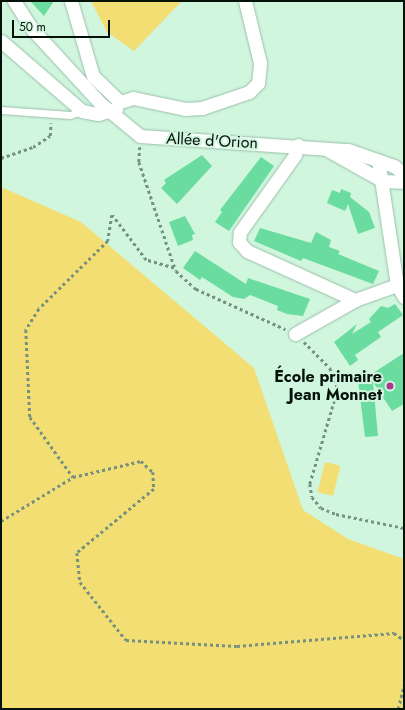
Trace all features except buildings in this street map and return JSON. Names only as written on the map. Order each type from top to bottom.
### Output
[{"type":"street","points":[[14,1],[32,29],[71,68],[100,103],[117,107]]},
{"type":"street","points":[[71,1],[93,76],[117,107],[129,129],[140,136]]},
{"type":"street","points":[[1,41],[82,111],[98,114],[117,107],[133,98],[185,109],[202,108],[249,92],[258,84],[260,63],[245,1]]},
{"type":"street","points":[[71,68],[82,68],[88,62]]},
{"type":"street","name":"Allée d'Orion","points":[[140,136],[321,146],[348,150],[378,160],[404,174]]},
{"type":"street","points":[[298,145],[295,155],[240,232],[239,242],[247,251],[355,300]]},
{"type":"street","name":"Allée d'Orion","points":[[321,146],[383,181],[404,182]]},
{"type":"street","points":[[378,160],[383,181],[397,285],[404,296]]},
{"type":"street","points":[[295,334],[355,300],[397,285]]},
{"type":"lane","points":[[1,110],[52,114],[82,111]]},
{"type":"path","points":[[1,158],[33,147],[50,136],[52,114]]},
{"type":"path","points":[[140,136],[139,162],[174,268]]},
{"type":"path","points":[[73,477],[30,417],[26,330],[39,309],[108,241],[112,215],[146,260],[174,268],[196,289],[295,334],[330,368],[338,389],[310,484],[312,497],[321,508],[336,514],[404,528]]},
{"type":"path","points":[[1,521],[73,477],[141,462],[153,472],[154,489],[77,553],[80,582],[126,640],[237,646],[394,633],[404,640]]},
{"type":"path","points":[[398,709],[404,685]]},
{"type":"shaded area","points":[[91,1],[182,1],[134,51],[107,32]]},
{"type":"shaded area","points":[[1,187],[81,222],[254,368],[303,510],[348,539],[404,559],[404,709],[1,709]]},
{"type":"shaded area","points":[[325,462],[341,466],[333,496],[318,492]]},
{"type":"place","name":"École primaire Jean Monnet","points":[[390,386]]}]
